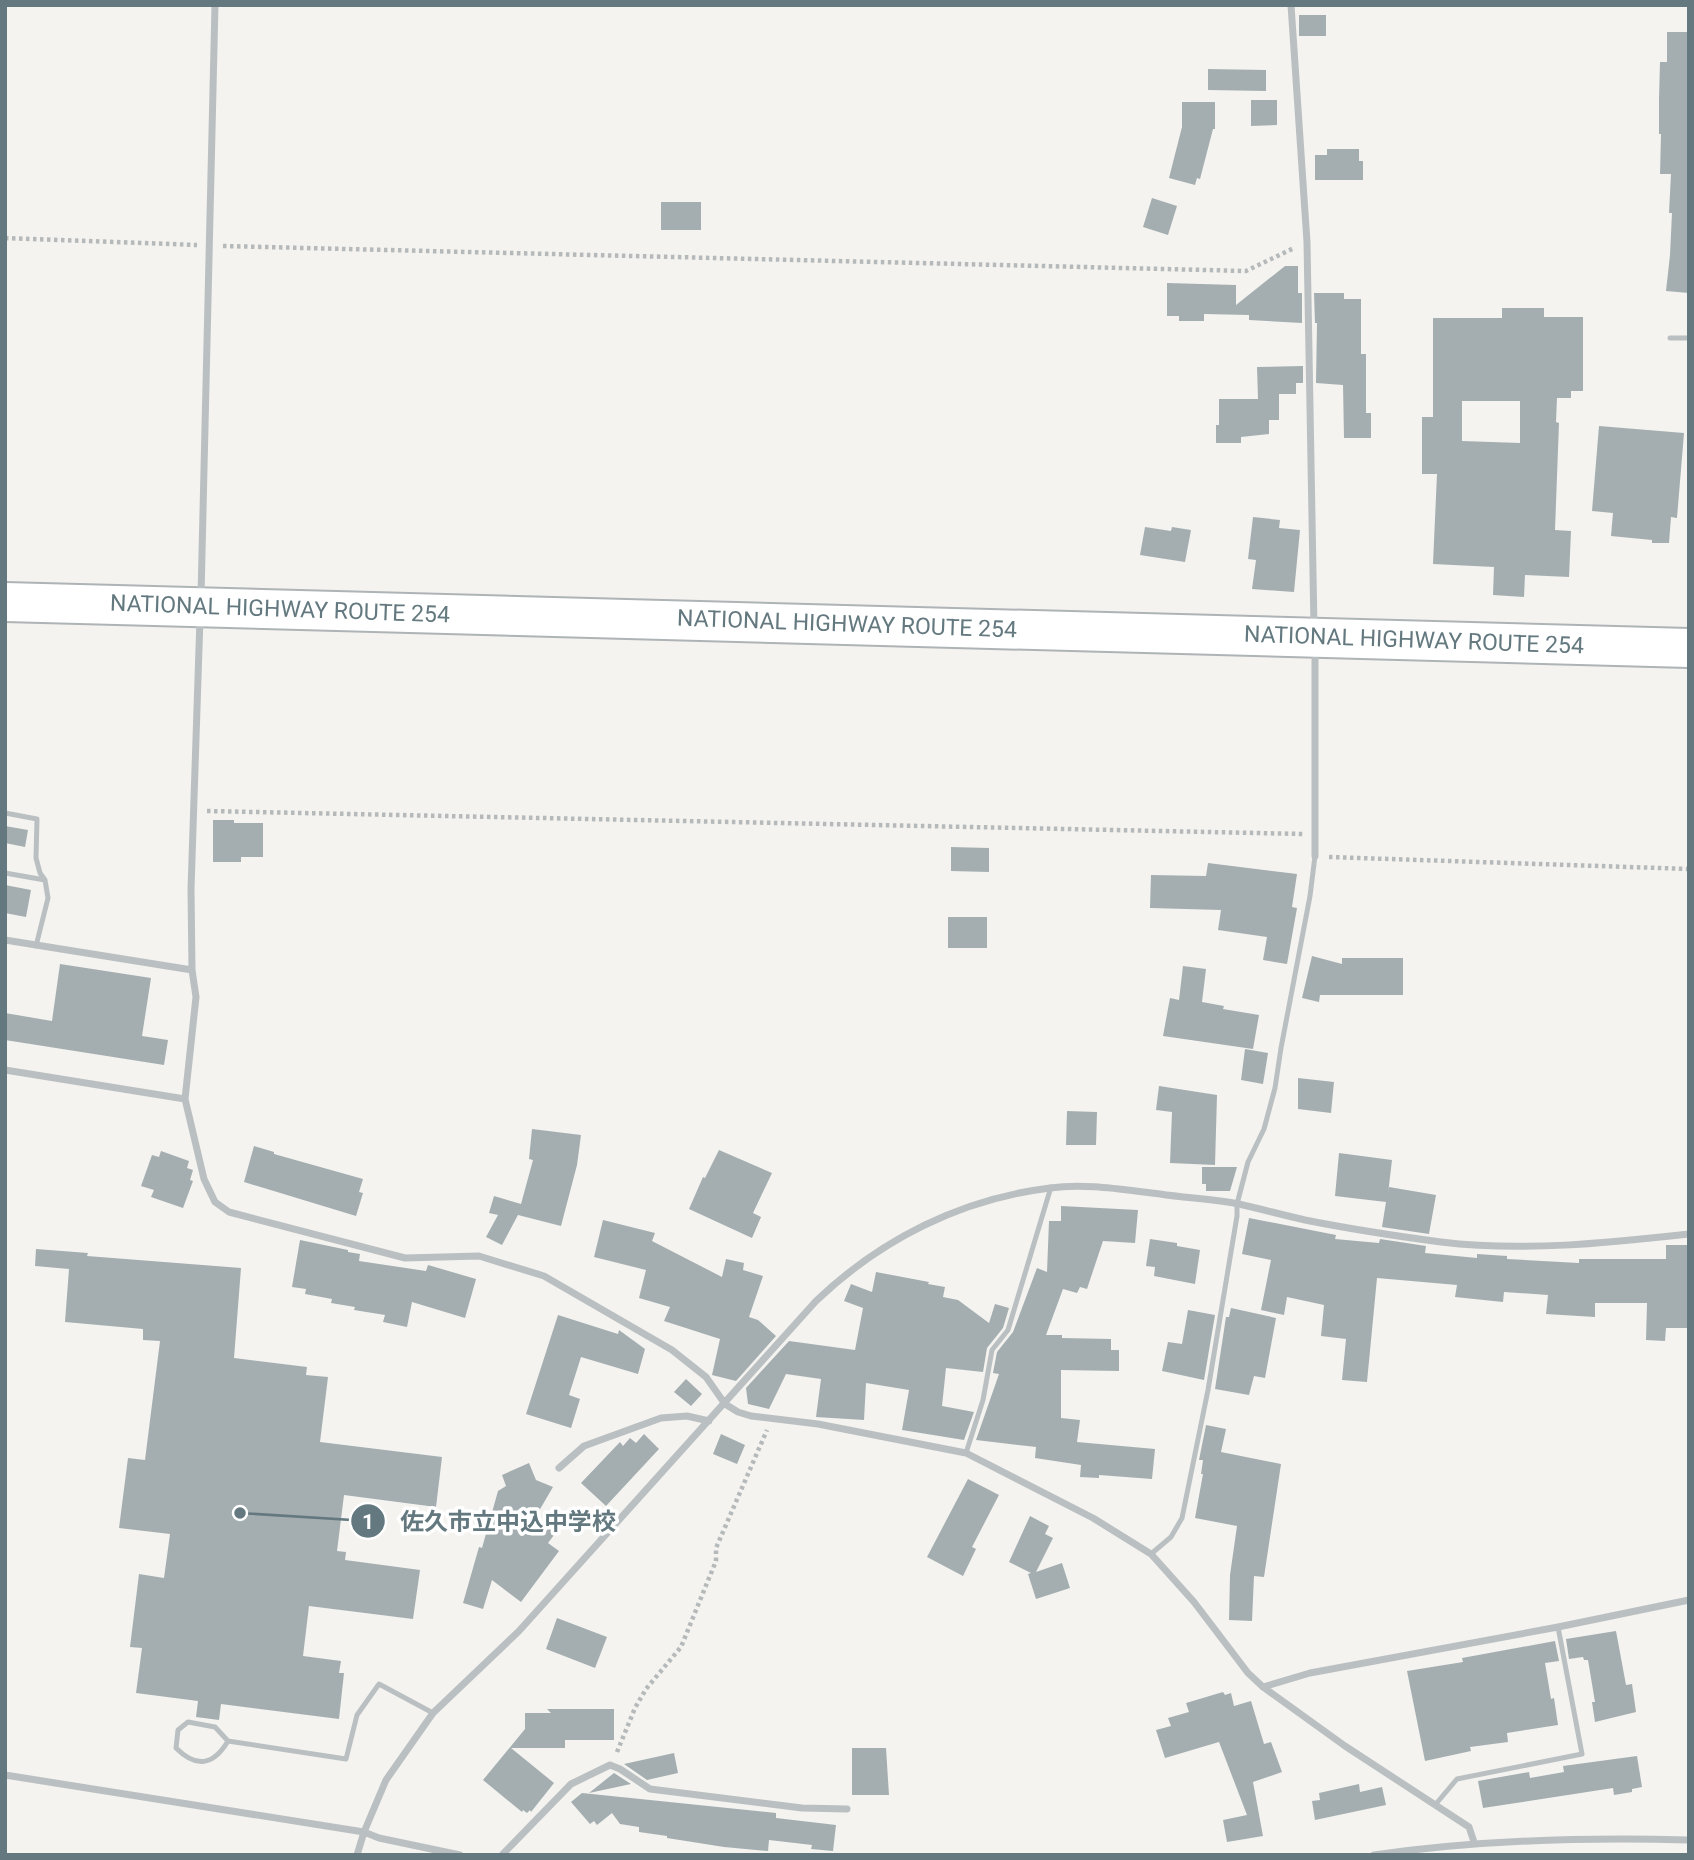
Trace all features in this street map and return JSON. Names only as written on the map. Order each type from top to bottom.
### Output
[{"type":"highway","name":"NATIONAL HIGHWAY ROUTE 254","points":[[5,602],[1689,648]]},
{"type":"street","points":[[215,5],[191,889],[192,970],[196,997],[185,1099],[204,1179],[215,1202],[229,1212],[405,1258],[480,1256],[544,1276],[672,1350],[706,1377],[726,1404],[738,1412],[818,1423],[966,1453],[1093,1518],[1151,1553],[1194,1602],[1248,1673],[1263,1687],[1345,1746],[1469,1827],[1474,1842]]},
{"type":"street","points":[[1291,5],[1307,242],[1315,637],[1315,856]]},
{"type":"street","points":[[5,940],[192,970]]},
{"type":"street","points":[[5,1070],[185,1099]]},
{"type":"street","points":[[357,1855],[386,1780],[433,1713],[519,1631],[816,1301],[843,1275],[902,1236],[972,1204],[1051,1187],[1093,1187],[1237,1204],[1306,1220],[1444,1242],[1481,1245],[1586,1245],[1689,1234]]},
{"type":"street","points":[[559,1468],[584,1446],[661,1418],[687,1416],[709,1421]]},
{"type":"street","points":[[1263,1687],[1310,1673],[1689,1600]]},
{"type":"street","points":[[502,1855],[571,1784],[610,1765],[650,1789],[802,1808],[847,1810]]},
{"type":"street","points":[[5,1775],[379,1838],[460,1855]]},
{"type":"street","points":[[1374,1855],[1474,1842],[1606,1838],[1689,1840]]},
{"type":"lane","points":[[1670,338],[1689,338]]},
{"type":"lane","points":[[5,813],[37,819],[36,858],[48,898],[36,946]]},
{"type":"lane","points":[[1151,1553],[1171,1537],[1182,1518],[1208,1390],[1237,1204],[1248,1161],[1264,1129],[1275,1088],[1315,856]]},
{"type":"lane","points":[[5,873],[44,880]]},
{"type":"lane","points":[[966,1453],[983,1400],[992,1350],[1008,1330],[1051,1187]]},
{"type":"lane","points":[[1435,1805],[1457,1779],[1582,1754],[1558,1627]]},
{"type":"lane","points":[[228,1741],[221,1753],[206,1762],[188,1760],[176,1748],[177,1730],[188,1722],[215,1727],[228,1741],[345,1759],[357,1715],[379,1684],[433,1713]]},
{"type":"path","points":[[5,239],[1246,271],[1307,242]]},
{"type":"path","points":[[194,811],[526,820],[1315,834]]},
{"type":"path","points":[[1315,856],[1689,869]]},
{"type":"path","points":[[610,1765],[646,1689],[681,1647],[716,1561],[716,1548],[767,1430],[769,1418]]},
{"type":"building","points":[[1299,15],[1326,15],[1326,36],[1299,36]]},
{"type":"building","points":[[1667,32],[1689,32],[1689,293],[1666,291],[1672,213],[1669,213],[1671,174],[1660,174],[1659,99],[1660,62],[1667,62]]},
{"type":"building","points":[[1208,69],[1266,70],[1266,91],[1208,90]]},
{"type":"building","points":[[1251,100],[1277,100],[1277,125],[1251,126]]},
{"type":"building","points":[[1182,102],[1215,102],[1215,129],[1200,179],[1197,178],[1195,185],[1169,178],[1182,127]]},
{"type":"building","points":[[1327,149],[1359,149],[1359,161],[1363,161],[1363,180],[1315,180],[1315,155],[1327,155]]},
{"type":"building","points":[[1152,198],[1177,206],[1168,235],[1143,227]]},
{"type":"building","points":[[661,202],[701,202],[701,230],[661,230]]},
{"type":"building","points":[[1285,266],[1298,266],[1298,293],[1302,293],[1302,323],[1249,320],[1249,315],[1204,314],[1204,321],[1179,321],[1179,316],[1167,316],[1167,283],[1236,285],[1236,305]]},
{"type":"building","points":[[1314,293],[1344,293],[1344,299],[1361,299],[1361,354],[1366,354],[1366,413],[1371,413],[1371,438],[1344,438],[1343,385],[1316,383],[1317,323]]},
{"type":"building","points":[[1502,308],[1544,308],[1544,317],[1583,317],[1583,391],[1571,391],[1571,398],[1557,398],[1556,422],[1559,423],[1555,530],[1571,531],[1569,577],[1525,575],[1524,597],[1493,595],[1494,567],[1433,564],[1437,474],[1422,474],[1422,417],[1433,417],[1433,318],[1502,318]],"holes":[[[1462,401],[1520,401],[1520,443],[1462,441]]]},
{"type":"building","points":[[1303,366],[1303,383],[1296,383],[1296,394],[1279,394],[1279,420],[1269,420],[1269,434],[1241,437],[1241,443],[1216,443],[1219,399],[1258,399],[1257,367]]},
{"type":"building","points":[[1599,426],[1684,433],[1677,518],[1671,517],[1669,543],[1611,536],[1613,513],[1592,511]]},
{"type":"building","points":[[1253,517],[1280,520],[1279,528],[1300,530],[1294,592],[1252,589],[1256,560],[1248,559]]},
{"type":"building","points":[[1145,527],[1171,531],[1172,527],[1191,530],[1185,562],[1140,555]]},
{"type":"building","points":[[213,820],[263,823],[263,857],[241,857],[241,862],[213,862]]},
{"type":"building","points":[[5,826],[28,830],[25,847],[5,843]]},
{"type":"building","points":[[951,847],[989,848],[989,872],[951,871]]},
{"type":"building","points":[[1208,863],[1297,874],[1292,907],[1297,908],[1287,964],[1263,960],[1267,937],[1218,930],[1221,910],[1150,908],[1151,875],[1206,876]]},
{"type":"building","points":[[5,885],[31,890],[26,917],[5,913]]},
{"type":"building","points":[[948,917],[987,917],[987,948],[948,948]]},
{"type":"building","points":[[1312,956],[1342,964],[1342,958],[1403,958],[1403,995],[1320,995],[1319,1002],[1302,998]]},
{"type":"building","points":[[60,964],[151,978],[142,1036],[168,1040],[164,1065],[5,1040],[5,1013],[52,1021]]},
{"type":"building","points":[[1183,966],[1206,969],[1202,1002],[1224,1006],[1223,1009],[1259,1015],[1253,1049],[1163,1036],[1170,998],[1179,1000]]},
{"type":"building","points":[[1245,1049],[1268,1053],[1263,1084],[1241,1080]]},
{"type":"building","points":[[1298,1078],[1334,1082],[1331,1113],[1298,1109]]},
{"type":"building","points":[[1159,1086],[1217,1095],[1215,1165],[1170,1163],[1172,1112],[1156,1110]]},
{"type":"building","points":[[1067,1111],[1097,1112],[1096,1145],[1066,1145]]},
{"type":"building","points":[[532,1129],[581,1135],[577,1165],[561,1226],[518,1215],[519,1213],[502,1245],[486,1237],[498,1215],[489,1213],[494,1196],[521,1204],[533,1160],[529,1159]]},
{"type":"building","points":[[254,1146],[363,1179],[359,1192],[363,1193],[356,1216],[244,1182]]},
{"type":"building","points":[[719,1150],[772,1173],[753,1213],[761,1217],[752,1238],[689,1209]]},
{"type":"building","points":[[161,1151],[189,1161],[187,1168],[193,1170],[190,1180],[193,1181],[183,1208],[151,1197],[154,1190],[141,1186],[152,1155],[159,1157]]},
{"type":"building","points":[[1339,1153],[1392,1160],[1388,1194],[1389,1187],[1436,1195],[1429,1234],[1382,1227],[1386,1202],[1335,1196]]},
{"type":"building","points":[[1202,1167],[1237,1167],[1230,1191],[1206,1191],[1206,1184],[1202,1184]]},
{"type":"building","points":[[1061,1206],[1138,1210],[1135,1243],[1103,1241],[1087,1289],[1080,1287],[1077,1293],[1063,1289],[1046,1335],[1111,1339],[1111,1350],[1119,1350],[1119,1371],[1061,1370],[1061,1418],[1080,1420],[1077,1442],[1155,1449],[1152,1479],[1099,1475],[1099,1478],[1080,1477],[1081,1465],[1035,1458],[1036,1447],[976,1440],[999,1374],[993,1373],[997,1352],[1013,1332],[1037,1268],[1047,1272],[1049,1221],[1061,1221]]},
{"type":"building","points":[[1249,1218],[1336,1235],[1335,1239],[1379,1243],[1380,1239],[1426,1246],[1425,1253],[1477,1258],[1477,1254],[1507,1256],[1507,1259],[1579,1263],[1579,1259],[1666,1259],[1666,1245],[1689,1245],[1689,1328],[1666,1328],[1665,1341],[1646,1340],[1647,1303],[1595,1303],[1595,1317],[1546,1314],[1548,1295],[1504,1292],[1503,1302],[1455,1297],[1457,1285],[1377,1278],[1367,1382],[1342,1380],[1346,1339],[1321,1336],[1324,1305],[1287,1297],[1284,1315],[1261,1310],[1271,1260],[1242,1254]]},
{"type":"building","points":[[603,1220],[655,1233],[652,1241],[722,1277],[726,1259],[744,1263],[743,1270],[763,1276],[749,1317],[758,1320],[776,1336],[736,1381],[712,1375],[720,1339],[664,1321],[670,1307],[639,1298],[646,1270],[594,1257]]},
{"type":"building","points":[[1150,1239],[1200,1250],[1195,1284],[1154,1276],[1155,1267],[1146,1266]]},
{"type":"building","points":[[300,1240],[360,1254],[359,1261],[426,1271],[428,1265],[476,1279],[465,1318],[412,1302],[407,1327],[383,1322],[385,1315],[354,1310],[355,1307],[331,1303],[332,1299],[305,1294],[306,1289],[292,1287]]},
{"type":"building","points":[[36,1249],[88,1253],[87,1256],[241,1268],[234,1358],[307,1367],[306,1375],[328,1377],[320,1442],[442,1457],[436,1507],[344,1495],[337,1551],[346,1552],[345,1560],[420,1570],[413,1619],[309,1606],[303,1656],[341,1661],[339,1673],[344,1673],[339,1719],[221,1704],[219,1720],[196,1717],[198,1701],[136,1693],[142,1648],[130,1647],[139,1574],[164,1578],[170,1534],[119,1528],[128,1458],[145,1460],[160,1341],[143,1340],[143,1329],[65,1322],[69,1269],[35,1266]]},
{"type":"building","points":[[876,1272],[945,1287],[943,1297],[958,1300],[989,1323],[995,1304],[1009,1308],[1003,1328],[987,1348],[983,1372],[946,1368],[942,1406],[974,1412],[964,1440],[902,1430],[909,1390],[866,1383],[864,1420],[816,1417],[821,1379],[786,1374],[769,1409],[748,1404],[746,1388],[789,1341],[855,1350],[863,1308],[844,1301],[851,1284],[872,1292]]},
{"type":"building","points":[[1231,1308],[1276,1318],[1265,1378],[1254,1376],[1249,1395],[1215,1389],[1226,1317],[1229,1317]]},
{"type":"building","points":[[1188,1310],[1215,1315],[1204,1380],[1162,1371],[1168,1342],[1182,1344]]},
{"type":"building","points":[[558,1315],[618,1334],[619,1330],[645,1349],[638,1374],[581,1357],[569,1395],[580,1399],[571,1428],[526,1414]]},
{"type":"building","points":[[686,1379],[702,1394],[691,1406],[674,1392]]},
{"type":"building","points":[[1206,1425],[1226,1429],[1221,1452],[1281,1464],[1264,1577],[1254,1576],[1252,1621],[1229,1620],[1230,1575],[1237,1526],[1195,1518],[1203,1474],[1203,1460],[1199,1460]]},
{"type":"building","points":[[644,1434],[659,1449],[606,1506],[581,1483],[620,1442],[623,1446],[630,1438],[636,1443]]},
{"type":"building","points":[[721,1434],[745,1445],[737,1464],[713,1454]]},
{"type":"building","points":[[529,1463],[536,1480],[553,1487],[536,1516],[557,1531],[548,1543],[559,1551],[521,1602],[492,1580],[483,1609],[463,1603],[498,1491],[506,1486],[502,1475]]},
{"type":"building","points":[[968,1479],[999,1495],[972,1547],[976,1549],[963,1576],[927,1557]]},
{"type":"building","points":[[1030,1516],[1049,1526],[1045,1534],[1053,1538],[1036,1572],[1062,1563],[1070,1588],[1036,1599],[1028,1574],[1031,1573],[1009,1562]]},
{"type":"building","points":[[557,1618],[607,1637],[595,1668],[546,1649]]},
{"type":"building","points":[[1616,1631],[1626,1685],[1632,1684],[1636,1712],[1595,1722],[1592,1702],[1595,1702],[1588,1660],[1583,1657],[1569,1659],[1566,1639]]},
{"type":"building","points":[[1555,1641],[1559,1661],[1545,1663],[1558,1725],[1507,1733],[1508,1742],[1470,1747],[1471,1751],[1425,1761],[1407,1671],[1463,1662],[1462,1658]]},
{"type":"building","points":[[1223,1692],[1225,1695],[1231,1693],[1234,1706],[1251,1701],[1264,1744],[1271,1742],[1282,1772],[1253,1782],[1263,1836],[1227,1842],[1223,1820],[1247,1815],[1219,1742],[1165,1758],[1156,1730],[1171,1726],[1168,1718],[1189,1712],[1186,1703]]},
{"type":"building","points":[[547,1709],[614,1709],[614,1740],[565,1740],[565,1748],[511,1748],[554,1783],[531,1812],[522,1812],[483,1780],[525,1729],[525,1713],[551,1713]]},
{"type":"building","points":[[852,1748],[886,1748],[889,1795],[852,1795]]},
{"type":"building","points":[[674,1753],[678,1773],[647,1780],[624,1764]]},
{"type":"building","points":[[1637,1756],[1642,1787],[1632,1789],[1632,1792],[1614,1795],[1613,1788],[1483,1808],[1478,1781],[1529,1772],[1530,1778],[1564,1772],[1563,1766]]},
{"type":"building","points":[[614,1773],[631,1784],[589,1793]]},
{"type":"building","points":[[1359,1784],[1360,1792],[1382,1787],[1386,1805],[1315,1820],[1312,1801],[1320,1800],[1319,1793]]},
{"type":"building","points":[[582,1793],[776,1813],[776,1818],[836,1825],[833,1851],[811,1849],[812,1845],[769,1840],[768,1851],[667,1838],[639,1832],[639,1827],[620,1824],[612,1813],[597,1825],[594,1821],[590,1824],[571,1802]]},
{"type":"place","name":"佐久市立中込中学校","points":[[240,1513]]}]
